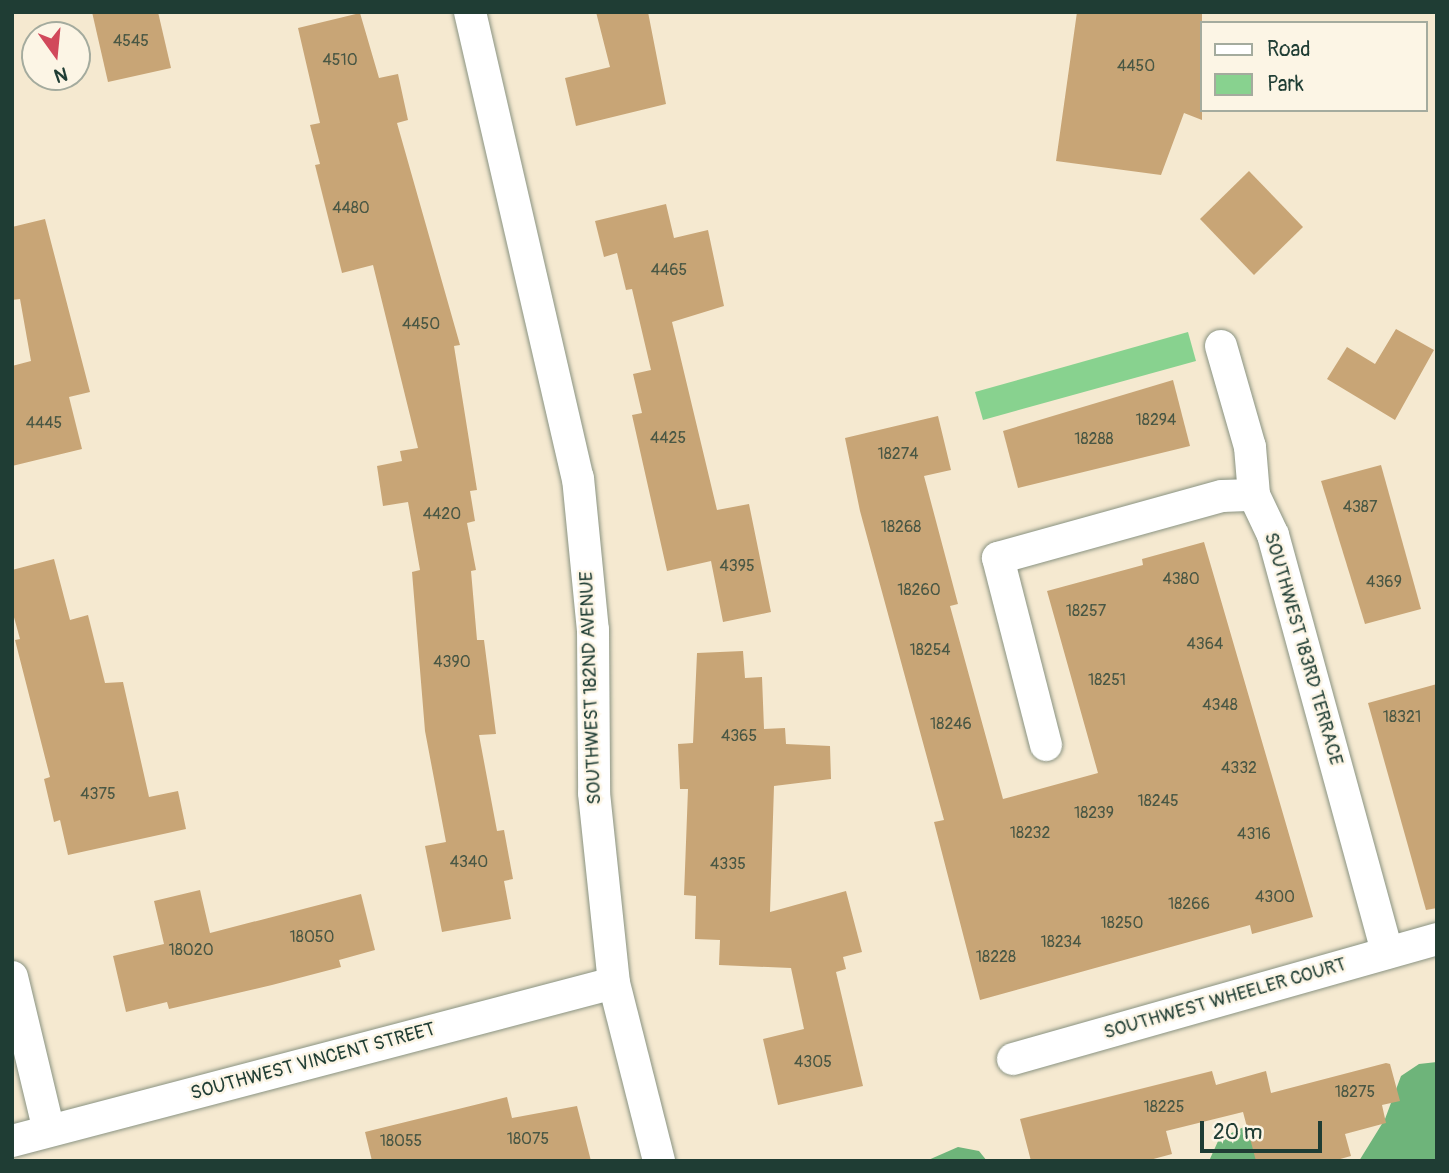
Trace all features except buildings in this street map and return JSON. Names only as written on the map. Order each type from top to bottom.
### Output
[{"type":"street","name":"SOUTHWEST 182ND AVENUE","points":[[470,12],[578,478],[593,631],[594,793],[614,983],[659,1161]]},
{"type":"street","name":"SOUTHWEST 183RD TERRACE","points":[[1221,346],[1250,447],[1254,495],[1273,536],[1387,953]]},
{"type":"street","points":[[1046,746],[998,558],[1222,496],[1254,495]]},
{"type":"street","name":"SOUTHWEST WHEELER COURT","points":[[1013,1059],[1437,939]]},
{"type":"street","points":[[12,977],[49,1131]]},
{"type":"street","name":"SOUTHWEST VINCENT STREET","points":[[12,1141],[614,983]]},
{"type":"green space","points":[[1188,332],[1196,361],[983,420],[975,392]]},
{"type":"green space","points":[[1437,1062],[1437,1161],[1359,1161],[1385,1119],[1401,1076],[1419,1064]]},
{"type":"green space","points":[[1250,1124],[1310,1161],[1209,1161],[1219,1139]]},
{"type":"green space","points":[[958,1147],[979,1151],[987,1161],[926,1161]]}]
